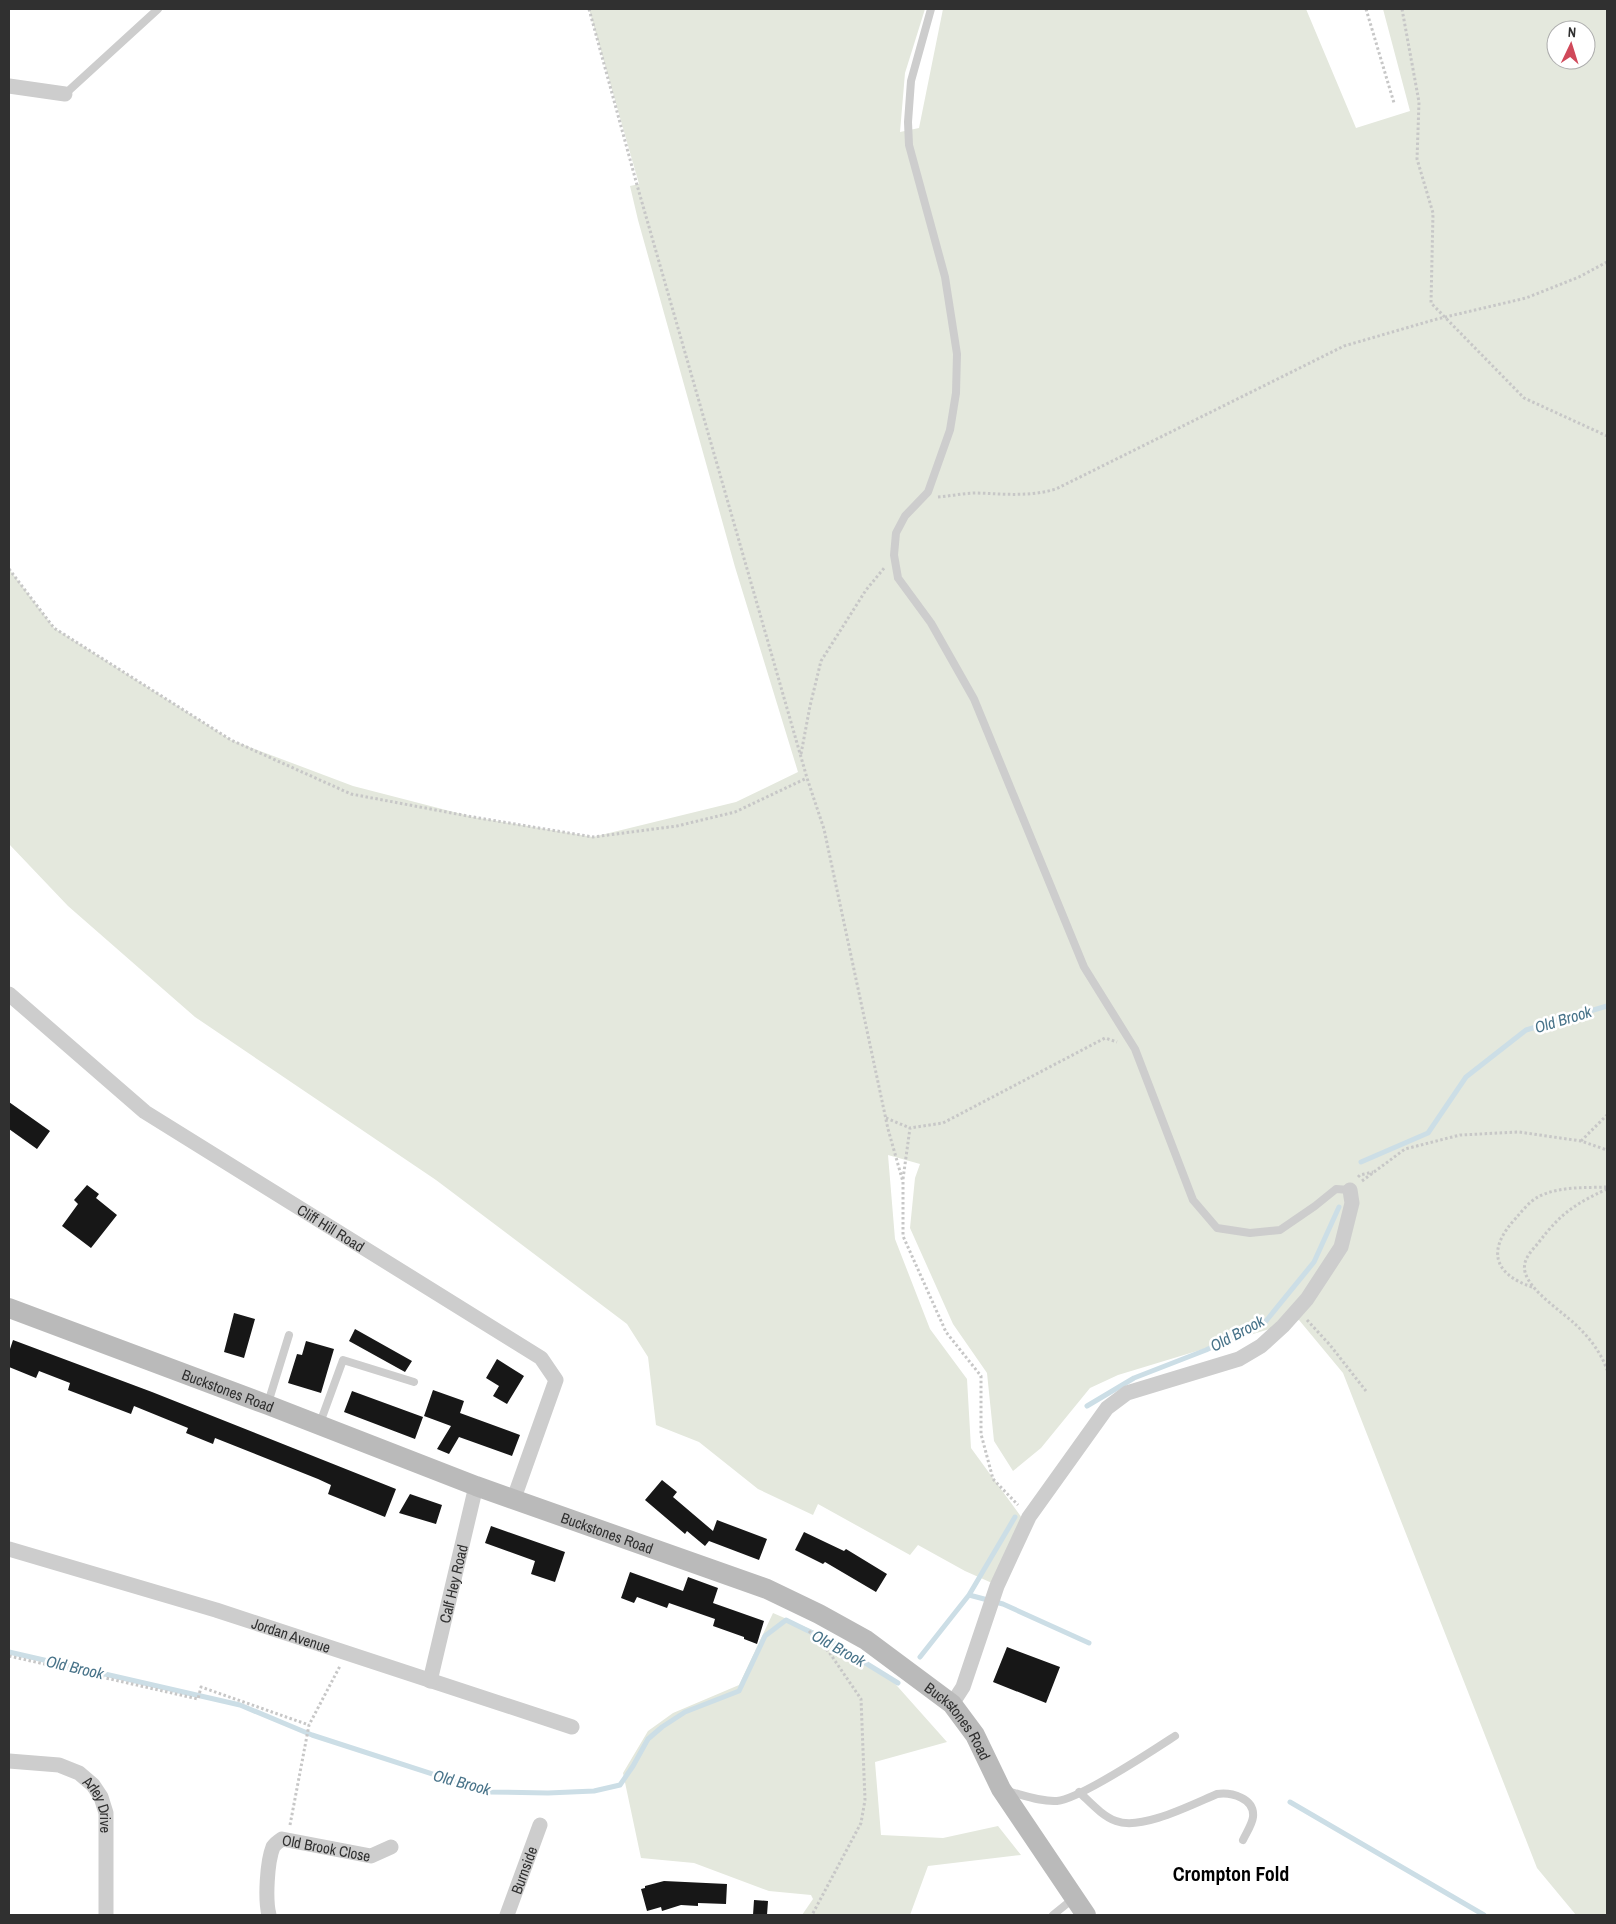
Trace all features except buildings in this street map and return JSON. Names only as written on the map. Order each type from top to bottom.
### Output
[{"type":"main road","name":"Buckstones Road","points":[[9,1308],[268,1405],[476,1486],[767,1589],[866,1640],[952,1704],[975,1735],[1000,1789],[1086,1915]]},
{"type":"street","points":[[9,86],[64,94]]},
{"type":"street","name":"Cliff Hill Road","points":[[9,994],[145,1112],[541,1358],[556,1380],[514,1498]]},
{"type":"street","points":[[952,1704],[963,1688],[995,1592],[1029,1517],[1107,1408],[1127,1393],[1239,1359],[1261,1346],[1283,1326],[1307,1299],[1340,1247],[1352,1203],[1350,1190]]},
{"type":"street","name":"Calf Hey Road","points":[[430,1682],[476,1486]]},
{"type":"street","name":"Jordan Avenue","points":[[9,1549],[216,1610],[347,1652],[430,1682],[572,1727]]},
{"type":"street","name":"Arley Drive","points":[[9,1761],[59,1765],[72,1770],[86,1778],[101,1797],[106,1813],[106,1915]]},
{"type":"street","name":"Burnside","points":[[507,1915],[540,1825]]},
{"type":"street","name":"Old Brook Close","points":[[269,1915],[266,1901],[268,1876],[274,1846],[282,1839],[371,1856],[391,1848]]},
{"type":"lane","points":[[64,94],[158,9]]},
{"type":"lane","points":[[931,9],[911,81],[908,122],[909,145],[945,277],[957,354],[956,393],[950,430],[936,469],[925,494],[905,516],[896,534],[894,555],[898,578],[930,623],[974,699],[1084,966],[1135,1049],[1193,1200],[1217,1228],[1250,1233],[1280,1230],[1336,1189],[1350,1190]]},
{"type":"lane","points":[[268,1405],[289,1335]]},
{"type":"lane","points":[[320,1425],[343,1360],[414,1382]]},
{"type":"lane","points":[[1000,1789],[1034,1798],[1057,1801],[1066,1799],[1176,1736]]},
{"type":"lane","points":[[1079,1792],[1105,1815],[1124,1824],[1151,1819],[1217,1794],[1233,1794],[1248,1802],[1252,1809],[1253,1818],[1243,1840]]},
{"type":"lane","points":[[1053,1915],[1074,1898]]},
{"type":"path","points":[[589,9],[639,194],[824,829],[886,1118],[903,1182]]},
{"type":"path","points":[[1366,9],[1394,103]]},
{"type":"path","points":[[1402,9],[1419,102],[1417,159],[1433,213],[1431,303],[1524,398],[1607,436]]},
{"type":"path","points":[[925,494],[934,497],[976,493],[1011,496],[1040,494],[1056,489],[1344,346],[1526,298],[1579,277],[1607,262]]},
{"type":"path","points":[[801,754],[821,661],[866,590],[894,555]]},
{"type":"path","points":[[9,569],[54,628],[231,740],[351,794],[473,817],[593,836],[677,826],[735,812],[808,778]]},
{"type":"path","points":[[886,1118],[910,1128],[943,1123],[1105,1038],[1135,1049]]},
{"type":"path","points":[[1581,1141],[1607,1115]]},
{"type":"path","points":[[910,1128],[903,1182],[903,1236],[946,1332],[981,1376],[981,1434],[993,1479],[1029,1517]]},
{"type":"path","points":[[1350,1190],[1405,1149],[1460,1135],[1519,1132],[1581,1141],[1607,1150]]},
{"type":"path","points":[[1534,1287],[1518,1282],[1506,1274],[1498,1262],[1496,1251],[1505,1229],[1538,1197],[1554,1191],[1607,1188]]},
{"type":"path","points":[[1607,1188],[1569,1209],[1550,1227],[1526,1258],[1525,1270],[1534,1287],[1577,1326],[1603,1356],[1607,1370]]},
{"type":"path","points":[[1308,1321],[1330,1345],[1366,1391]]},
{"type":"path","points":[[801,1605],[810,1632],[829,1652],[861,1699],[865,1800],[862,1823],[812,1915]]},
{"type":"path","points":[[282,1839],[289,1829],[309,1725],[347,1652]]},
{"type":"path","points":[[9,1656],[198,1699],[201,1687],[309,1725]]},
{"type":"shaded area","points":[[589,9],[925,9],[905,73],[900,132],[919,128],[943,9],[1306,9],[1356,128],[1410,111],[1383,9],[1607,9],[1607,1915],[1576,1915],[1537,1868],[1343,1373],[1299,1320],[1118,1375],[1090,1388],[1041,1448],[1013,1471],[994,1441],[987,1373],[953,1324],[910,1228],[915,1178],[920,1164],[888,1155],[895,1239],[930,1329],[967,1379],[971,1448],[1022,1518],[992,1583],[965,1571],[918,1545],[910,1555],[818,1504],[813,1515],[758,1489],[699,1442],[656,1425],[648,1357],[627,1324],[436,1180],[195,1017],[68,906],[9,844],[9,569],[54,628],[231,740],[353,786],[473,817],[593,837],[736,802],[798,772],[735,567],[630,186],[639,184]]},
{"type":"shaded area","points":[[773,1613],[833,1639],[890,1678],[947,1742],[875,1762],[881,1835],[943,1838],[998,1826],[1021,1855],[928,1866],[910,1915],[802,1915],[813,1899],[811,1895],[769,1891],[694,1863],[641,1858],[623,1773],[648,1731],[673,1713],[739,1685]]},
{"type":"waterway","name":"Old Brook","points":[[1361,1162],[1428,1133],[1466,1077],[1526,1030],[1607,1006]]},
{"type":"waterway","name":"Old Brook","points":[[1087,1406],[1134,1378],[1206,1350],[1266,1321],[1314,1262],[1339,1207]]},
{"type":"waterway","name":"Old Brook","points":[[920,1657],[969,1595],[1015,1517]]},
{"type":"waterway","points":[[969,1595],[1003,1604],[1089,1643]]},
{"type":"waterway","name":"Old Brook","points":[[9,1652],[240,1705],[312,1735],[488,1792],[548,1793],[594,1791],[620,1785],[648,1739],[662,1727],[685,1712],[739,1691],[765,1636],[786,1620],[833,1643],[898,1683]]},
{"type":"waterway","points":[[1290,1802],[1484,1915]]},
{"type":"district","name":"Crompton Fold","points":[[1231,1873]]}]
